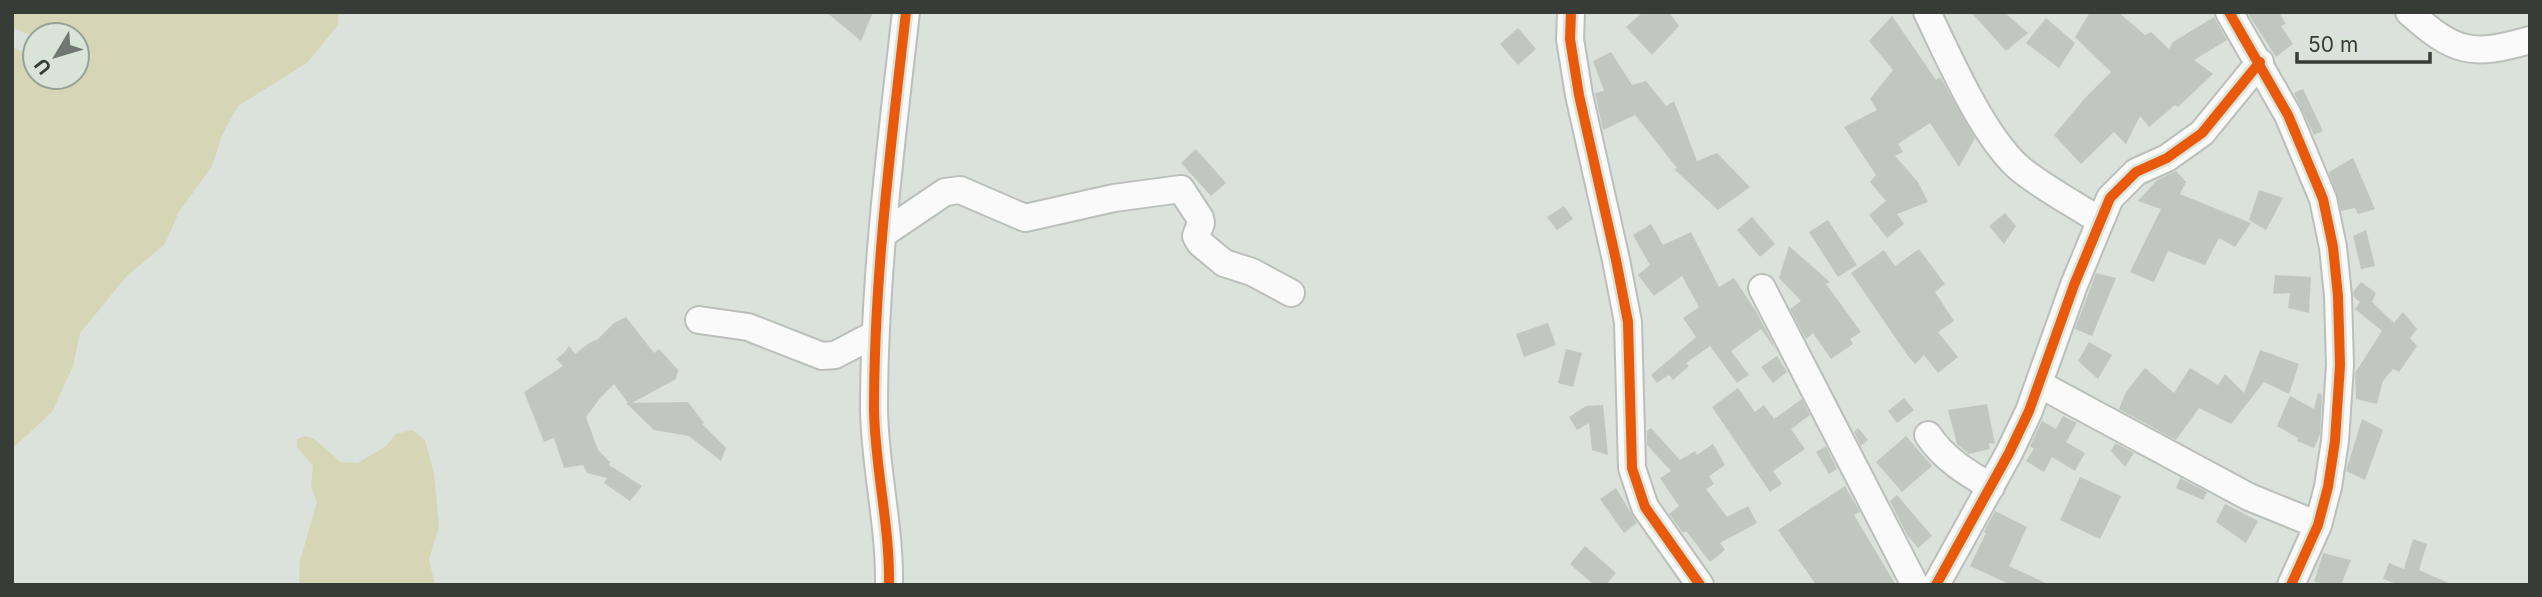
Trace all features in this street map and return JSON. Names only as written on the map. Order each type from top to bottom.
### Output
[{"type":"street","points":[[889,585],[888,544],[874,414],[875,310],[906,12]]},
{"type":"street","points":[[1571,12],[1570,39],[1580,95],[1628,322],[1632,468],[1645,507],[1700,585]]},
{"type":"street","points":[[1927,12],[1954,67],[2005,153],[2020,169],[2099,220]]},
{"type":"street","points":[[2228,12],[2260,62],[2288,115],[2323,199],[2333,247],[2340,365],[2335,441],[2318,525],[2291,585]]},
{"type":"street","points":[[2409,12],[2433,34],[2448,43],[2467,49],[2497,50],[2530,40]]},
{"type":"street","points":[[1936,585],[2024,422],[2099,220],[2110,198],[2136,172],[2167,158],[2202,134],[2260,62]]},
{"type":"street","points":[[883,234],[945,192],[953,190],[967,193],[1025,218],[1114,198],[1181,189],[1200,218],[1196,236],[1200,243],[1224,263],[1252,272],[1292,293]]},
{"type":"street","points":[[1762,288],[1915,585]]},
{"type":"street","points":[[699,320],[747,327],[822,356],[835,355],[875,334]]},
{"type":"street","points":[[2039,384],[2249,497],[2318,525]]},
{"type":"street","points":[[1928,435],[1938,451],[1949,461],[1990,486]]},
{"type":"green space","points":[[12,12],[339,12],[338,25],[307,63],[238,106],[222,135],[212,166],[179,212],[165,244],[127,276],[80,333],[73,366],[52,412],[12,449],[12,47],[21,51],[21,91],[91,91],[91,21],[21,21],[21,31],[12,27]]},
{"type":"green space","points":[[412,430],[425,440],[434,473],[439,527],[429,559],[435,585],[299,585],[300,561],[317,502],[311,487],[313,466],[297,447],[297,439],[306,436],[314,439],[341,462],[358,463],[386,446],[396,434]]},
{"type":"building","points":[[826,12],[873,12],[861,41]]},
{"type":"building","points":[[1643,12],[1669,12],[1679,26],[1652,55],[1626,27]]},
{"type":"building","points":[[1971,12],[2004,12],[2028,33],[2006,51]]},
{"type":"building","points":[[2090,12],[2118,12],[2145,35],[2151,32],[2169,49],[2173,42],[2214,17],[2227,40],[2194,60],[2213,74],[2178,107],[2175,105],[2149,127],[2140,116],[2126,144],[2114,132],[2081,164],[2054,135],[2111,72],[2075,37]]},
{"type":"building","points":[[2247,12],[2279,12],[2286,24],[2281,26],[2293,44],[2276,57]]},
{"type":"building","points":[[1892,16],[1936,80],[1940,77],[1975,138],[1959,167],[1930,123],[1898,144],[1903,152],[1895,156],[1918,182],[1928,202],[1897,214],[1904,224],[1887,238],[1869,215],[1886,201],[1870,182],[1876,175],[1844,127],[1877,110],[1870,99],[1893,70],[1869,41]]},
{"type":"building","points":[[2046,18],[2075,43],[2059,68],[2026,43]]},
{"type":"building","points":[[1518,28],[1536,49],[1518,65],[1500,44]]},
{"type":"building","points":[[1611,52],[1632,85],[1646,81],[1666,106],[1674,101],[1697,161],[1717,153],[1750,187],[1718,210],[1674,169],[1677,168],[1635,115],[1603,130],[1595,93],[1604,91],[1593,61]]},
{"type":"building","points":[[2303,89],[2323,131],[2314,135],[2294,93]]},
{"type":"building","points":[[1196,149],[1226,183],[1211,196],[1181,163]]},
{"type":"building","points":[[2353,158],[2375,209],[2358,214],[2355,208],[2341,211],[2329,172]]},
{"type":"building","points":[[2176,171],[2186,182],[2180,194],[2251,223],[2235,247],[2219,238],[2205,265],[2168,251],[2154,282],[2130,272],[2161,209],[2138,201],[2157,180]]},
{"type":"building","points":[[2259,190],[2283,198],[2266,230],[2249,220]]},
{"type":"building","points":[[1564,206],[1573,219],[1557,230],[1547,217]]},
{"type":"building","points":[[2005,213],[2016,226],[2004,244],[1989,226]]},
{"type":"building","points":[[1752,217],[1775,244],[1760,257],[1737,230]]},
{"type":"building","points":[[1828,220],[1857,265],[1838,277],[1809,232]]},
{"type":"building","points":[[1651,224],[1663,245],[1691,232],[1719,287],[1734,278],[1757,313],[1777,352],[1761,329],[1731,351],[1749,375],[1737,383],[1710,346],[1686,363],[1689,366],[1673,380],[1669,375],[1657,383],[1651,375],[1696,337],[1683,318],[1699,307],[1682,276],[1654,296],[1638,275],[1650,265],[1633,235]]},
{"type":"building","points":[[2366,230],[2375,266],[2361,269],[2353,236]]},
{"type":"building","points":[[1789,246],[1830,282],[1826,284],[1861,332],[1850,339],[1853,344],[1831,359],[1813,333],[1806,339],[1790,309],[1801,301],[1779,278]]},
{"type":"building","points":[[1919,249],[1945,284],[1935,292],[1954,321],[1938,332],[1958,357],[1938,373],[1924,355],[1915,364],[1908,356],[1851,273],[1884,250],[1895,266]]},
{"type":"building","points":[[2096,273],[2116,278],[2092,336],[2075,329]]},
{"type":"building","points":[[2275,275],[2311,277],[2309,313],[2288,308],[2290,293],[2273,294]]},
{"type":"building","points":[[2361,282],[2376,293],[2372,302],[2394,323],[2403,312],[2417,329],[2410,338],[2417,346],[2399,372],[2393,369],[2383,381],[2377,404],[2356,399],[2355,373],[2382,331],[2355,309],[2360,302],[2353,292]]},
{"type":"building","points":[[626,317],[654,353],[659,349],[678,370],[676,379],[632,403],[688,402],[704,423],[702,424],[726,448],[721,461],[689,436],[654,430],[626,403],[614,384],[586,417],[598,450],[610,462],[609,465],[642,486],[630,501],[604,483],[607,478],[587,473],[583,465],[564,468],[554,438],[544,442],[524,392],[563,366],[556,359],[569,346],[575,354],[598,339],[614,323]]},
{"type":"building","points":[[1548,323],[1556,345],[1524,357],[1516,334]]},
{"type":"building","points":[[2089,342],[2112,355],[2098,379],[2078,361]]},
{"type":"building","points":[[1566,349],[1582,353],[1573,387],[1558,383]]},
{"type":"building","points":[[2260,350],[2299,364],[2289,394],[2264,382],[2231,424],[2199,408],[2176,440],[2119,409],[2126,392],[2145,368],[2174,393],[2190,368],[2218,385],[2225,374],[2244,393]]},
{"type":"building","points":[[1777,356],[1787,372],[1773,383],[1761,367]]},
{"type":"building","points":[[1738,388],[1755,412],[1764,405],[1774,419],[1802,399],[1810,415],[1791,429],[1805,449],[1773,471],[1782,484],[1770,492],[1712,407]]},
{"type":"building","points":[[2318,393],[2322,395],[2320,434],[2314,448],[2297,441],[2298,438],[2277,426],[2290,396],[2314,409]]},
{"type":"building","points":[[1904,398],[1914,410],[1897,423],[1888,411]]},
{"type":"building","points":[[1987,404],[1995,444],[1989,443],[1990,449],[1969,454],[1957,444],[1948,410]]},
{"type":"building","points":[[1603,405],[1608,455],[1592,450],[1589,423],[1577,430],[1569,417],[1586,406]]},
{"type":"building","points":[[2063,416],[2077,423],[2066,442],[2085,453],[2075,471],[2052,457],[2044,472],[2026,461],[2034,449],[2030,446],[2042,421],[2056,429]]},
{"type":"building","points":[[2362,419],[2383,430],[2365,480],[2346,471]]},
{"type":"building","points":[[1651,428],[1680,460],[1695,451],[1697,455],[1713,444],[1725,465],[1709,476],[1714,484],[1706,489],[1727,517],[1748,506],[1757,523],[1720,543],[1725,550],[1710,562],[1669,514],[1679,506],[1660,478],[1671,471],[1647,445],[1647,431]]},
{"type":"building","points":[[1858,428],[1868,440],[1861,446],[1854,432]]},
{"type":"building","points":[[1906,436],[1932,466],[1902,492],[1876,462]]},
{"type":"building","points":[[2115,443],[2134,453],[2125,467],[2111,451]]},
{"type":"building","points":[[1826,446],[1837,469],[1829,474],[1816,452]]},
{"type":"building","points":[[2080,477],[2121,496],[2100,539],[2060,520]]},
{"type":"building","points":[[2180,478],[2207,492],[2203,500],[2176,488]]},
{"type":"building","points":[[1845,486],[1860,512],[1854,515],[1896,585],[1816,585],[1778,530]]},
{"type":"building","points":[[1616,488],[1637,523],[1624,533],[1600,499]]},
{"type":"building","points":[[1897,495],[1932,536],[1918,548],[1907,535],[1890,501]]},
{"type":"building","points":[[2225,504],[2258,521],[2246,543],[2216,522]]},
{"type":"building","points":[[1995,511],[2027,527],[2009,566],[2050,585],[2011,585],[1970,566]]},
{"type":"building","points":[[2413,539],[2427,544],[2419,570],[2453,585],[2400,585],[2383,579],[2389,563],[2404,569]]},
{"type":"building","points":[[1585,546],[1616,573],[1606,585],[1594,585],[1570,564]]},
{"type":"building","points":[[2323,553],[2351,560],[2341,585],[2314,582]]},
{"type":"cycle path","points":[[889,585],[875,432],[875,360],[884,211],[906,12]]},
{"type":"cycle path","points":[[1571,12],[1570,39],[1579,95],[1628,322],[1632,468],[1645,507],[1700,585]]},
{"type":"cycle path","points":[[2229,12],[2288,115],[2323,199],[2333,247],[2340,365],[2335,441],[2328,487],[2318,525],[2291,585]]},
{"type":"cycle path","points":[[1936,585],[2009,453],[2029,411],[2074,285],[2110,198],[2136,172],[2167,158],[2202,133],[2260,62]]}]
